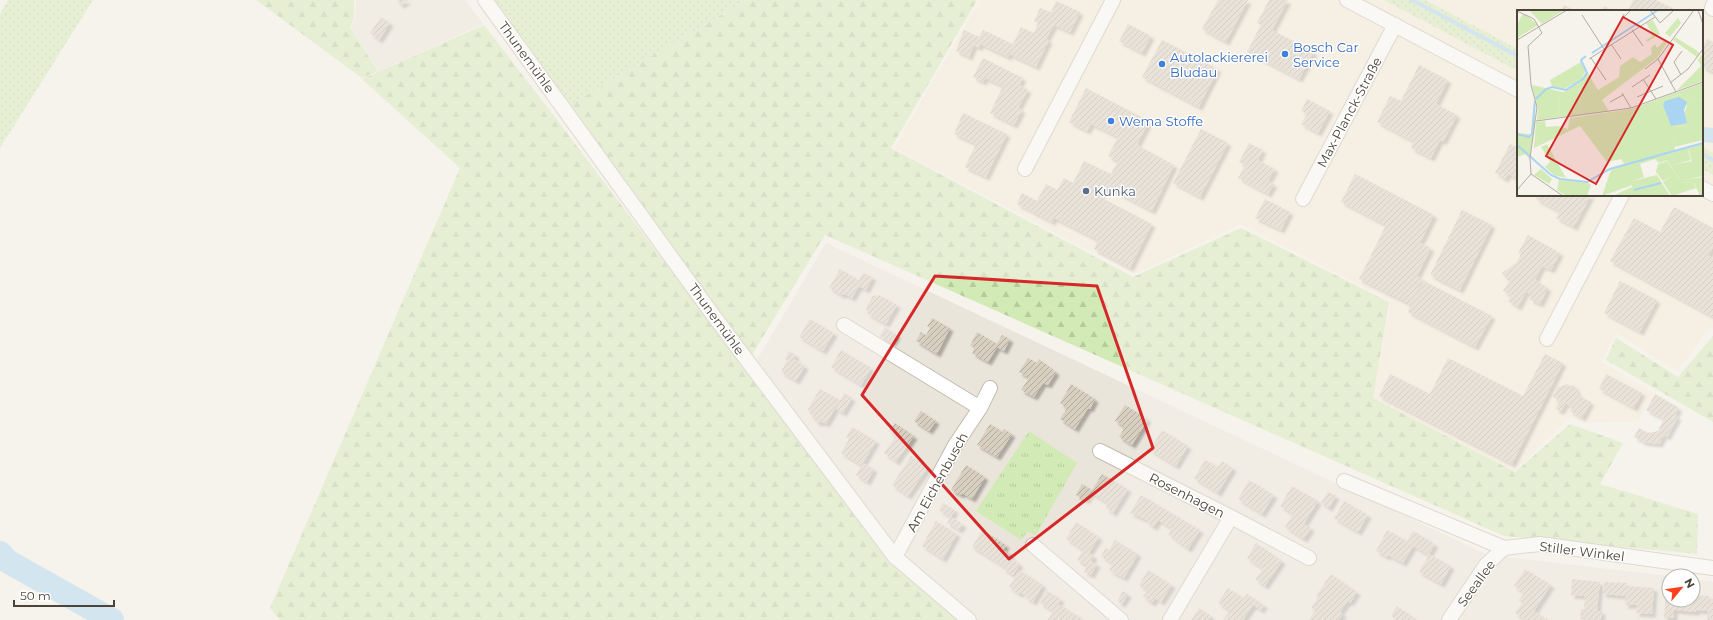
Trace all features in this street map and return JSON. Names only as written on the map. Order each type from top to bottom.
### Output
[{"type":"street","name":"Thunemühle","points":[[485,0],[712,315],[895,556],[969,620]]},
{"type":"street","points":[[1025,169],[1113,0]]},
{"type":"street","points":[[1347,0],[1517,89]]},
{"type":"street","points":[[1713,5],[1713,9]]},
{"type":"street","name":"Max-Planck-Straße","points":[[1303,199],[1394,25]]},
{"type":"street","points":[[1703,189],[1713,194]]},
{"type":"street","points":[[1547,339],[1621,196]]},
{"type":"street","points":[[844,325],[980,408]]},
{"type":"street","name":"Am Eichenbusch","points":[[895,556],[954,447],[980,408],[990,388]]},
{"type":"street","name":"Rosenhagen","points":[[1100,451],[1232,517],[1170,620]]},
{"type":"street","name":"Stiller Winkel","points":[[1344,481],[1504,548],[1540,544],[1713,568]]},
{"type":"street","points":[[1232,517],[1309,558]]},
{"type":"street","points":[[1033,545],[1121,620]]},
{"type":"street","name":"Seeallee","points":[[1449,620],[1486,565],[1504,548]]},
{"type":"highlighted area","points":[[935,276],[1097,286],[1153,448],[1009,559],[862,395]]},
{"type":"shaded area","points":[[356,0],[465,0],[483,24],[379,71],[351,29],[355,18]]},
{"type":"shaded area","points":[[980,0],[1713,0],[1713,329],[1710,328],[1677,371],[1616,333],[1601,362],[1654,393],[1638,421],[1584,423],[1570,417],[1513,473],[1373,398],[1391,301],[1241,224],[1134,274],[894,148]]},
{"type":"shaded area","points":[[826,243],[1488,555],[1661,575],[1661,608],[1701,608],[1701,580],[1713,582],[1713,620],[973,620],[899,554],[757,360]]},
{"type":"green space","points":[[8,0],[93,0],[0,148],[0,14]]},
{"type":"green space","points":[[256,0],[354,0],[354,18],[350,28],[378,71],[362,78]]},
{"type":"green space","points":[[490,0],[746,0],[568,106]]},
{"type":"green space","points":[[746,0],[977,0],[891,148],[1133,277],[1241,228],[1389,302],[1373,398],[1515,472],[1570,424],[1623,443],[1600,484],[1698,514],[1697,554],[1504,536],[825,235],[752,355],[568,106]]},
{"type":"green space","points":[[1384,0],[1425,0],[1517,48],[1517,70]]},
{"type":"green space","points":[[484,25],[889,559],[962,620],[280,620],[270,608],[460,168],[362,79]]},
{"type":"green space","points":[[1703,148],[1713,153],[1713,175],[1703,170]]},
{"type":"green space","points":[[1713,336],[1713,422],[1606,360],[1616,338],[1678,377]]},
{"type":"green space","points":[[1029,431],[1077,463],[1036,535],[1027,532],[1021,540],[976,511]]},
{"type":"water","points":[[1703,128],[1713,128],[1713,143],[1703,142]]},
{"type":"building","points":[[397,0],[408,0],[401,5]]},
{"type":"building","points":[[1218,0],[1248,0],[1226,42],[1202,29]]},
{"type":"building","points":[[1269,0],[1288,0],[1272,30],[1314,52],[1299,79],[1247,52],[1261,25],[1257,23]]},
{"type":"building","points":[[1633,0],[1656,0],[1676,10],[1628,10]]},
{"type":"building","points":[[1056,1],[1080,12],[1070,32],[1054,25],[1046,39],[1049,40],[1036,67],[1009,54],[1008,57],[980,44],[979,48],[974,45],[969,57],[956,51],[964,30],[979,37],[983,30],[1013,44],[1021,27],[1034,33],[1038,23],[1034,21],[1040,8],[1051,12]]},
{"type":"building","points":[[1564,5],[1574,10],[1562,10]]},
{"type":"building","points":[[1604,6],[1611,10],[1602,10]]},
{"type":"building","points":[[381,17],[390,23],[379,40],[370,33]]},
{"type":"building","points":[[1128,24],[1151,36],[1142,53],[1119,41]]},
{"type":"building","points":[[1707,39],[1713,42],[1713,72],[1703,67],[1703,46]]},
{"type":"building","points":[[1162,40],[1218,69],[1199,107],[1142,77]]},
{"type":"building","points":[[983,58],[1023,78],[1019,85],[1028,90],[1018,108],[1022,110],[1014,125],[990,113],[1003,86],[985,78],[983,82],[973,77]]},
{"type":"building","points":[[1419,65],[1448,80],[1436,104],[1457,115],[1443,142],[1440,140],[1431,158],[1411,148],[1414,142],[1377,122],[1390,96],[1401,101]]},
{"type":"building","points":[[1086,88],[1149,121],[1137,145],[1174,165],[1152,211],[1106,187],[1100,197],[1152,224],[1130,268],[1094,249],[1098,240],[1054,218],[1052,222],[1017,204],[1022,193],[1037,201],[1046,184],[1057,190],[1064,178],[1073,183],[1084,161],[1111,174],[1118,161],[1108,156],[1118,137],[1091,124],[1087,131],[1069,122]]},
{"type":"building","points":[[1307,99],[1330,111],[1318,133],[1301,124],[1307,114],[1301,111]]},
{"type":"building","points":[[963,113],[1007,134],[986,177],[965,167],[976,144],[954,134]]},
{"type":"building","points":[[1201,129],[1228,143],[1200,197],[1173,183]]},
{"type":"building","points":[[1249,143],[1263,150],[1258,160],[1275,169],[1268,181],[1274,184],[1268,194],[1238,178],[1245,165],[1239,162]]},
{"type":"building","points":[[1510,144],[1517,148],[1517,178],[1508,174],[1505,179],[1495,173]]},
{"type":"building","points":[[1355,174],[1434,215],[1420,243],[1431,248],[1417,276],[1423,279],[1412,300],[1424,281],[1492,316],[1475,347],[1408,312],[1410,304],[1359,279],[1386,225],[1341,202]]},
{"type":"building","points":[[1538,196],[1590,196],[1574,227],[1556,218],[1560,212],[1536,199]]},
{"type":"building","points":[[1265,199],[1290,212],[1281,230],[1255,218]]},
{"type":"building","points":[[1674,207],[1713,228],[1713,247],[1708,256],[1713,258],[1713,317],[1610,261],[1634,218],[1660,232]]},
{"type":"building","points":[[1462,210],[1492,225],[1460,290],[1430,275]]},
{"type":"building","points":[[1528,235],[1560,253],[1551,270],[1536,263],[1542,266],[1535,280],[1548,288],[1540,304],[1530,300],[1532,295],[1526,292],[1518,307],[1508,301],[1511,296],[1503,291],[1509,282],[1502,273],[1517,262],[1521,254],[1518,253]]},
{"type":"building","points":[[840,269],[859,280],[863,273],[873,277],[866,290],[859,286],[852,298],[845,294],[841,295],[829,288]]},
{"type":"building","points":[[1620,281],[1657,300],[1640,332],[1604,313]]},
{"type":"building","points":[[879,295],[897,305],[886,324],[868,314],[866,308],[873,296]]},
{"type":"building","points":[[932,318],[950,328],[937,354],[916,341],[921,332],[926,335],[930,328],[927,326]]},
{"type":"building","points":[[810,319],[834,333],[823,351],[799,337]]},
{"type":"building","points":[[885,327],[897,335],[892,343],[880,336]]},
{"type":"building","points":[[977,332],[997,344],[1002,335],[1010,339],[1004,351],[997,347],[988,362],[972,353],[975,348],[970,346]]},
{"type":"building","points":[[841,350],[871,368],[861,385],[831,367]]},
{"type":"building","points":[[789,351],[796,355],[794,359],[805,366],[796,381],[781,372],[787,360],[785,359]]},
{"type":"building","points":[[1545,354],[1563,363],[1512,464],[1379,396],[1390,374],[1430,394],[1448,358],[1523,396]]},
{"type":"building","points":[[1028,358],[1037,363],[1039,359],[1056,372],[1048,385],[1043,383],[1034,397],[1021,390],[1029,378],[1019,372]]},
{"type":"building","points":[[1606,374],[1642,393],[1634,408],[1599,389]]},
{"type":"building","points":[[1071,384],[1095,399],[1090,409],[1088,408],[1075,429],[1060,419],[1067,408],[1060,403]]},
{"type":"building","points":[[1568,384],[1569,386],[1574,385],[1579,396],[1591,402],[1582,418],[1570,411],[1572,408],[1566,403],[1561,411],[1555,409],[1560,401],[1553,397],[1558,387]]},
{"type":"building","points":[[820,389],[840,400],[826,424],[815,421],[808,409]]},
{"type":"building","points":[[844,393],[852,398],[843,413],[836,409]]},
{"type":"building","points":[[1655,394],[1679,408],[1675,415],[1678,417],[1667,437],[1664,435],[1659,444],[1643,442],[1634,437],[1639,428],[1648,433],[1658,431],[1664,419],[1646,410]]},
{"type":"building","points":[[1125,405],[1148,419],[1132,445],[1119,437],[1125,427],[1115,421]]},
{"type":"building","points":[[921,411],[936,421],[929,431],[914,421]]},
{"type":"building","points":[[895,423],[914,436],[896,462],[884,453],[896,436],[889,431]]},
{"type":"building","points":[[990,424],[1003,432],[1004,429],[1012,434],[997,457],[977,445]]},
{"type":"building","points":[[852,427],[876,441],[863,463],[874,469],[867,482],[856,475],[861,465],[841,453],[849,439],[846,437]]},
{"type":"building","points":[[1162,430],[1188,446],[1176,466],[1150,450]]},
{"type":"building","points":[[911,456],[928,467],[908,496],[892,485]]},
{"type":"building","points":[[1205,460],[1218,467],[1222,461],[1233,468],[1218,493],[1194,478]]},
{"type":"building","points":[[966,465],[985,477],[972,499],[962,493],[961,495],[951,490]]},
{"type":"building","points":[[1102,474],[1128,489],[1113,513],[1106,508],[1109,504],[1091,493],[1086,501],[1076,495],[1082,484],[1092,490]]},
{"type":"building","points":[[1249,480],[1274,495],[1262,514],[1238,499]]},
{"type":"building","points":[[1292,486],[1318,501],[1304,524],[1311,528],[1304,539],[1285,527],[1293,514],[1280,506]]},
{"type":"building","points":[[1328,492],[1336,496],[1329,508],[1321,503]]},
{"type":"building","points":[[1141,495],[1200,530],[1188,549],[1168,534],[1172,529],[1158,520],[1154,527],[1146,522],[1147,520],[1130,513]]},
{"type":"building","points":[[1344,501],[1368,515],[1358,532],[1334,518]]},
{"type":"building","points":[[943,503],[955,510],[951,517],[939,510]]},
{"type":"building","points":[[951,517],[963,524],[959,530],[947,523]]},
{"type":"building","points":[[936,521],[957,534],[943,559],[922,546]]},
{"type":"building","points":[[1076,522],[1099,537],[1089,553],[1094,556],[1091,561],[1097,564],[1091,575],[1084,572],[1088,566],[1077,560],[1083,550],[1066,539]]},
{"type":"building","points":[[982,530],[1006,545],[1003,550],[1012,555],[1010,558],[1020,564],[1013,575],[1003,569],[1005,567],[972,547]]},
{"type":"building","points":[[1387,530],[1407,541],[1413,531],[1435,544],[1429,554],[1451,566],[1441,584],[1419,572],[1429,555],[1413,546],[1403,563],[1388,555],[1387,557],[1376,551]]},
{"type":"building","points":[[1115,540],[1138,554],[1124,578],[1109,570],[1113,564],[1101,556],[1106,548],[1109,550]]},
{"type":"building","points":[[1256,543],[1282,561],[1265,586],[1255,579],[1263,569],[1247,558]]},
{"type":"building","points":[[1525,569],[1551,585],[1534,611],[1548,620],[1526,620],[1515,613],[1522,603],[1519,600],[1524,593],[1514,586]]},
{"type":"building","points":[[1019,570],[1043,585],[1033,602],[1020,592],[1019,594],[1009,587]]},
{"type":"building","points":[[1148,570],[1172,585],[1161,602],[1155,598],[1152,603],[1143,597],[1147,591],[1139,585]]},
{"type":"building","points":[[1331,574],[1357,592],[1350,603],[1348,601],[1340,612],[1343,614],[1338,620],[1309,620],[1315,611],[1311,608],[1318,597],[1316,596]]},
{"type":"building","points":[[1572,579],[1600,582],[1597,611],[1602,611],[1601,620],[1580,619],[1581,609],[1584,609],[1585,596],[1571,595]]},
{"type":"building","points":[[1604,582],[1628,583],[1627,586],[1654,588],[1652,614],[1636,613],[1637,605],[1625,605],[1626,596],[1603,594]]},
{"type":"building","points":[[1228,588],[1244,598],[1247,594],[1264,605],[1261,610],[1253,605],[1243,620],[1223,620],[1230,611],[1218,603]]},
{"type":"building","points":[[1047,591],[1061,599],[1058,604],[1070,611],[1069,613],[1073,613],[1083,619],[1048,620],[1053,611],[1040,603]]},
{"type":"building","points":[[1123,591],[1128,594],[1122,604],[1117,601]]},
{"type":"building","points":[[1701,596],[1709,596],[1709,599],[1713,599],[1713,620],[1707,620],[1708,611],[1696,610],[1696,612],[1674,610],[1674,618],[1664,618],[1665,608],[1701,608]]},
{"type":"building","points":[[1397,606],[1417,620],[1397,620],[1391,616]]},
{"type":"building","points":[[1199,608],[1211,616],[1208,620],[1191,620]]},
{"type":"waterway","points":[[1412,0],[1517,55]]},
{"type":"waterway","points":[[1703,155],[1713,160]]},
{"type":"waterway","points":[[0,553],[7,561],[112,620]]},
{"type":"place","name":"Bosch Car Service","points":[[1285,54]]},
{"type":"place","name":"Autolackiererei Bludau","points":[[1162,64]]},
{"type":"place","name":"Wema Stoffe","points":[[1111,121]]},
{"type":"place","name":"Kunka","points":[[1086,191]]}]
